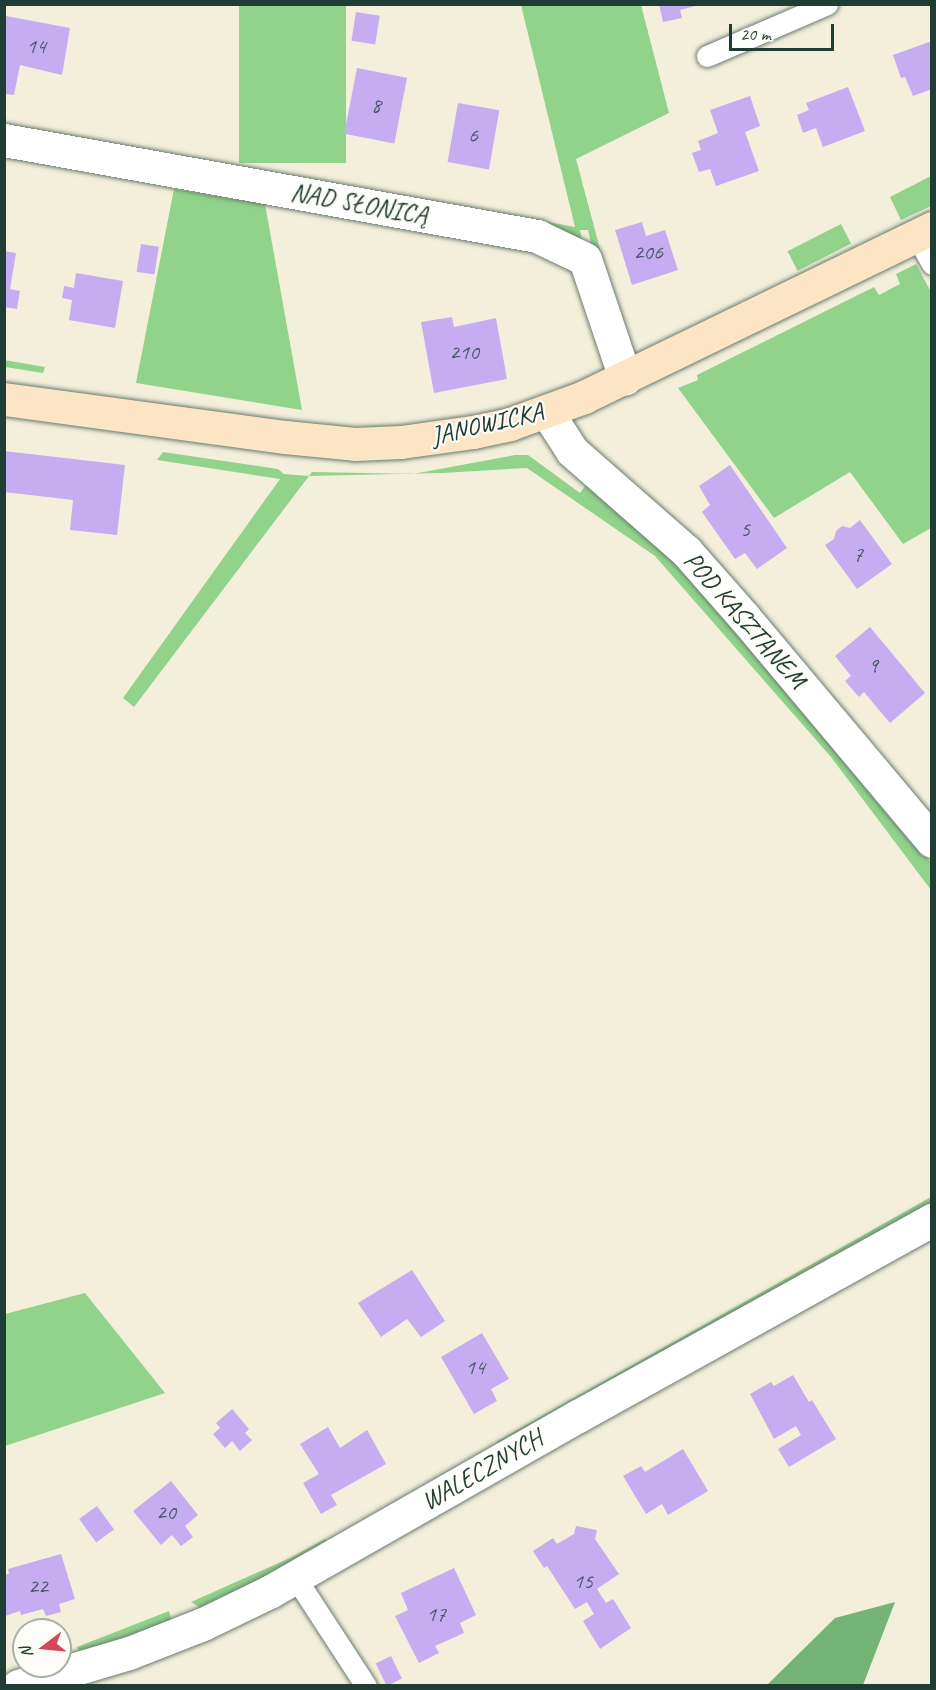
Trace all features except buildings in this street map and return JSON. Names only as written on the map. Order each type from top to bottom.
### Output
[{"type":"street","name":"NAD SŁONICĄ","points":[[4,141],[537,236],[585,259],[625,378]]},
{"type":"street","name":"JANOWICKA","points":[[4,399],[292,438],[355,444],[434,438],[510,423],[547,412],[625,378],[924,232]]},
{"type":"street","name":"POD KASZTANEM","points":[[547,412],[572,451],[653,520],[700,567],[930,837]]},
{"type":"street","name":"WALECZNYCH","points":[[18,1686],[129,1653],[203,1624],[295,1577],[588,1410],[932,1220]]},
{"type":"lane","points":[[707,56],[827,4]]},
{"type":"lane","points":[[924,232],[932,264]]},
{"type":"lane","points":[[295,1577],[366,1686]]},
{"type":"green space","points":[[239,5],[346,5],[346,163],[239,163]]},
{"type":"green space","points":[[521,5],[641,5],[669,113],[576,159],[624,339],[597,269],[588,230],[580,230],[584,251],[508,215],[575,227]]},
{"type":"green space","points":[[931,176],[931,206],[901,220],[890,197]]},
{"type":"green space","points":[[174,189],[265,204],[302,410],[136,383]]},
{"type":"green space","points":[[841,224],[851,244],[798,271],[788,251]]},
{"type":"green space","points":[[916,264],[931,292],[931,528],[903,544],[850,472],[774,518],[678,388],[698,380],[697,375],[874,287],[879,295],[900,284],[896,274]]},
{"type":"green space","points":[[4,360],[45,367],[43,373],[5,367]]},
{"type":"green space","points":[[163,452],[278,469],[284,474],[309,476],[134,707],[123,698],[280,479],[157,460]]},
{"type":"green space","points":[[515,455],[528,455],[580,493],[588,482],[650,536],[693,580],[917,844],[931,863],[931,890],[831,757],[655,556],[527,468],[415,474]]},
{"type":"green space","points":[[312,472],[405,474],[309,476]]},
{"type":"green space","points":[[931,1197],[931,1209],[503,1445],[496,1442]]},
{"type":"green space","points":[[85,1293],[165,1393],[5,1446],[5,1314]]},
{"type":"green space","points":[[325,1539],[329,1547],[203,1610],[191,1602],[290,1558]]},
{"type":"green space","points":[[895,1602],[863,1685],[767,1685],[835,1618]]},
{"type":"green space","points":[[169,1611],[173,1625],[81,1658],[77,1647]]}]
